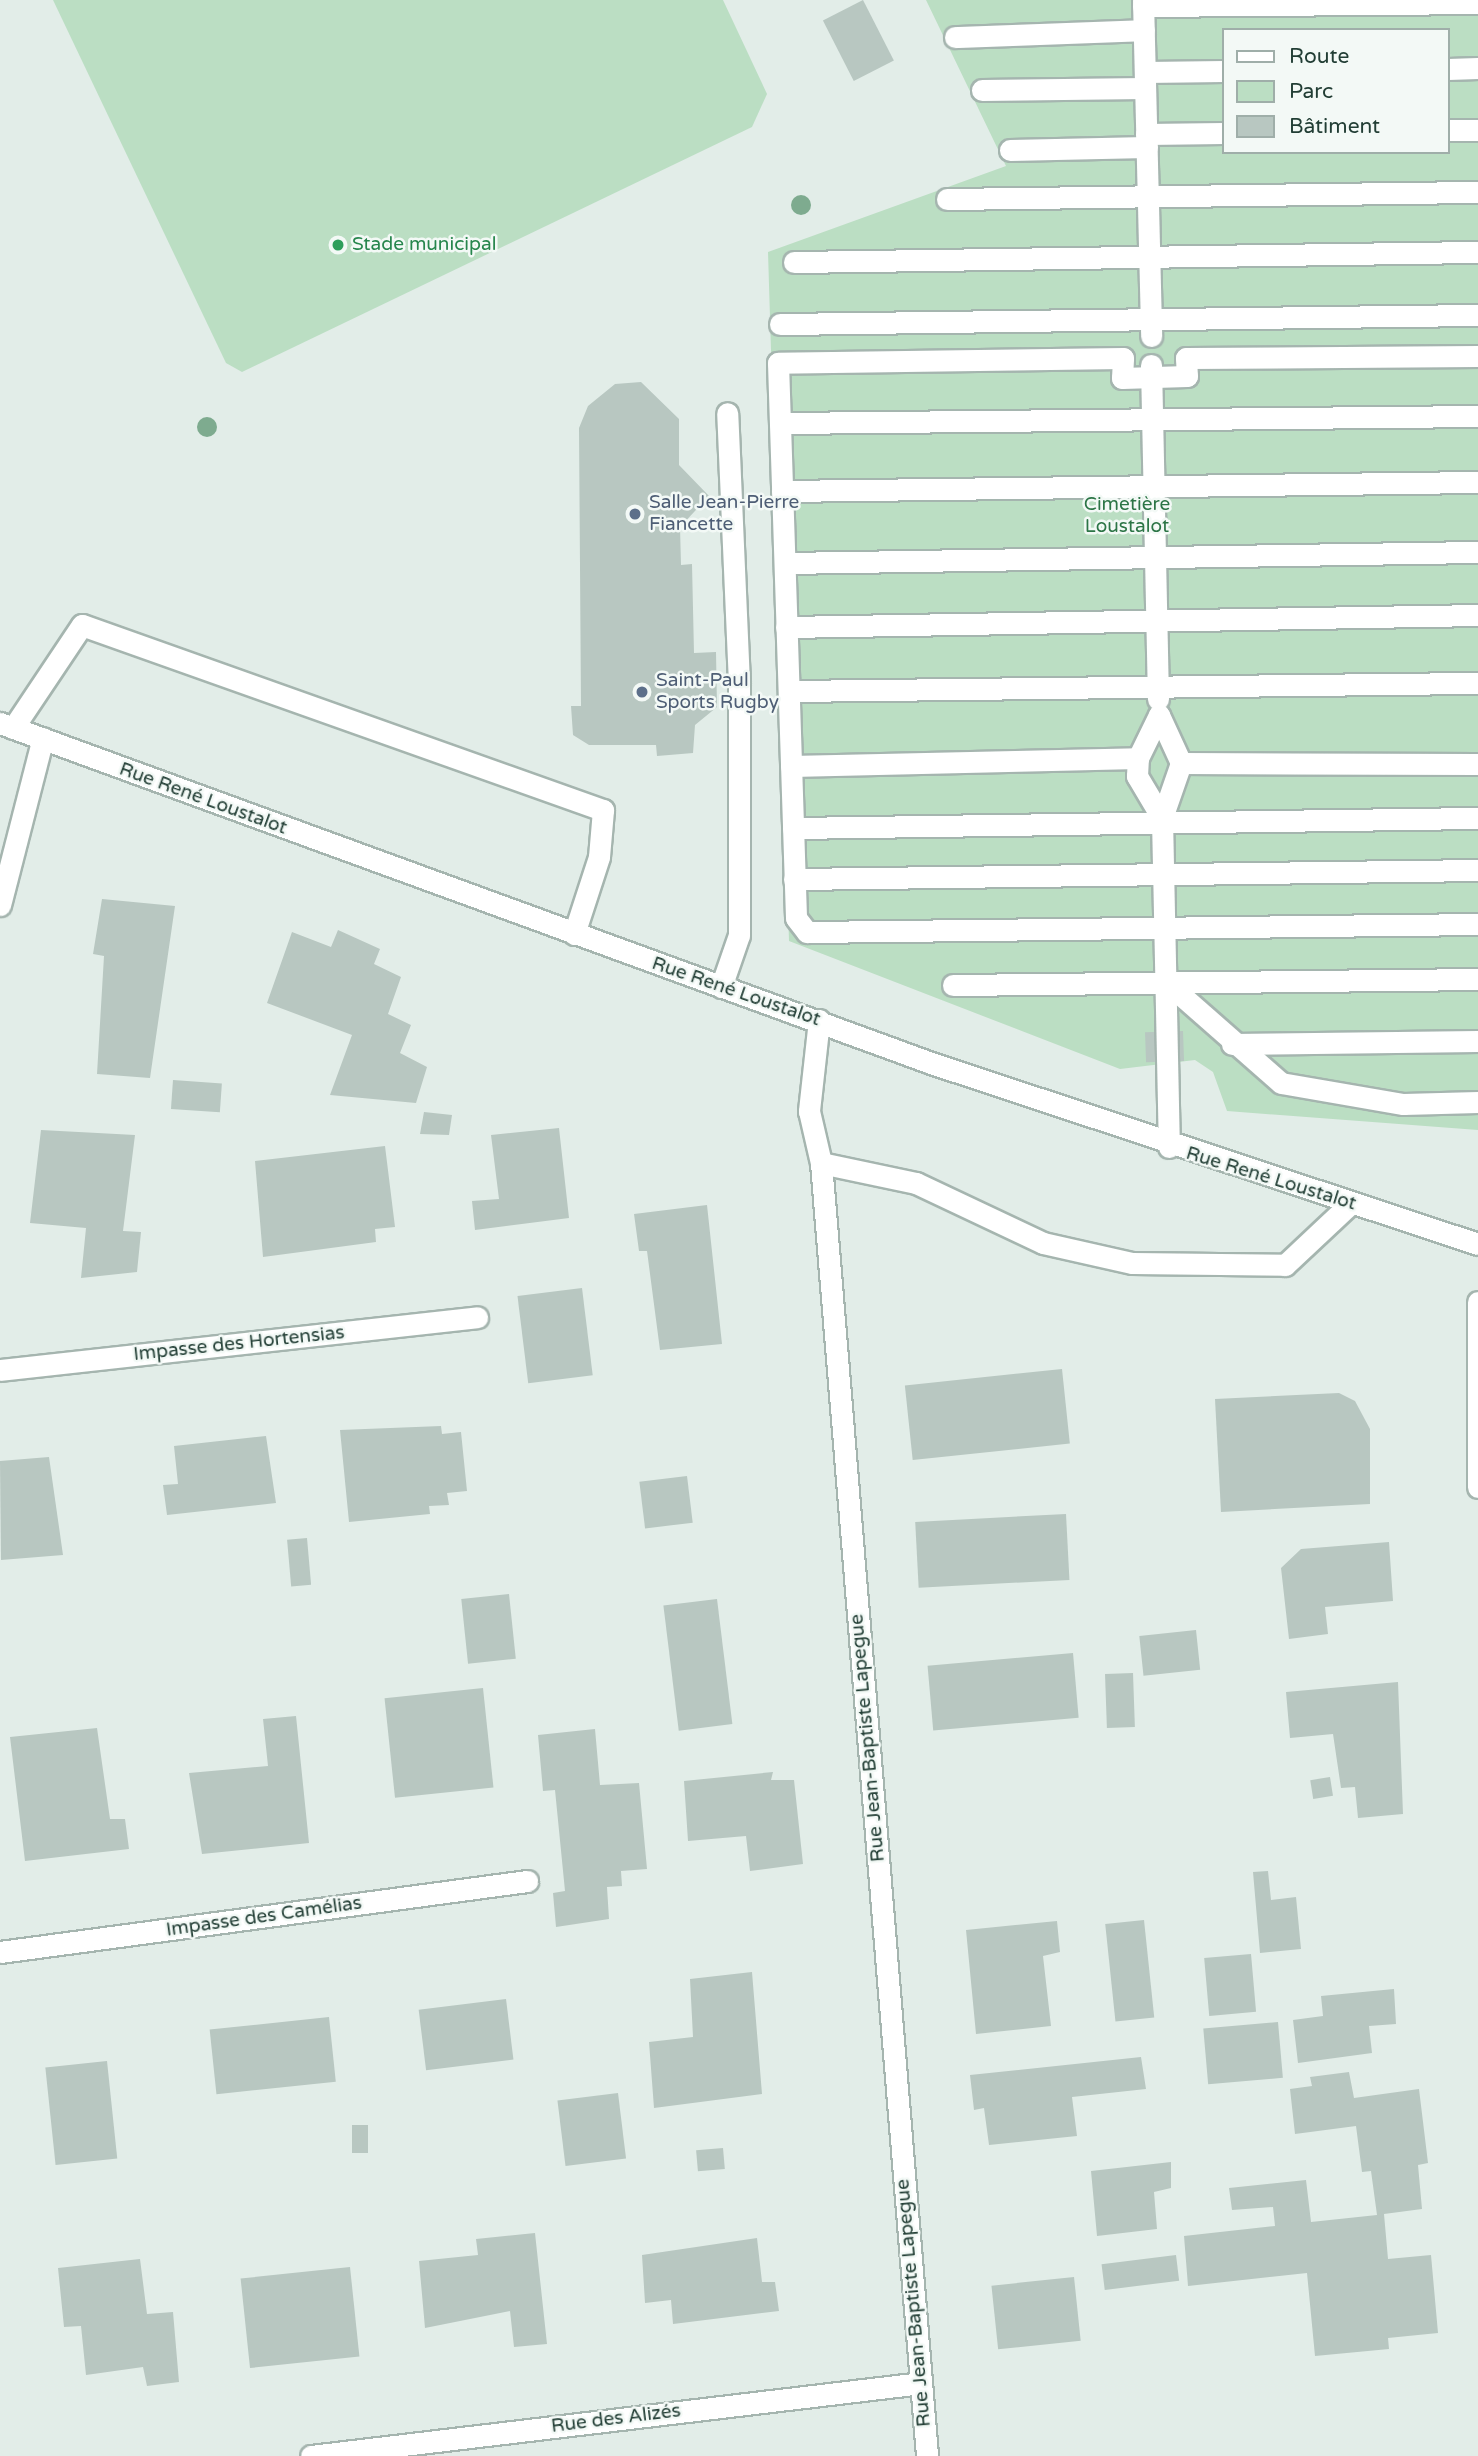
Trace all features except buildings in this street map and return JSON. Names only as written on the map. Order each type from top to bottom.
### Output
[{"type":"street","points":[[1151,328],[1143,3],[1478,4]]},
{"type":"street","points":[[955,37],[1144,30]]},
{"type":"street","points":[[1450,69],[1478,68]]},
{"type":"street","points":[[982,90],[1145,80],[1222,71]]},
{"type":"street","points":[[1450,130],[1478,130]]},
{"type":"street","points":[[1010,150],[1222,133]]},
{"type":"street","points":[[947,199],[1478,192]]},
{"type":"street","points":[[794,262],[1478,252]]},
{"type":"street","points":[[780,324],[1151,328],[1478,315]]},
{"type":"street","points":[[1478,356],[1186,358],[1187,376],[1152,371],[1122,378],[1122,358],[778,363],[794,879],[796,918],[807,932],[1478,924]]},
{"type":"street","points":[[1152,371],[1159,715],[1181,763],[1162,820],[1169,1147]]},
{"type":"street","points":[[721,987],[738,934],[739,683],[727,413]]},
{"type":"street","points":[[780,424],[1478,416]]},
{"type":"street","points":[[782,491],[1478,482]]},
{"type":"street","points":[[785,562],[1478,552]]},
{"type":"street","points":[[786,627],[1478,615]]},
{"type":"street","points":[[6,725],[82,625],[603,810],[599,857],[574,934]]},
{"type":"street","points":[[789,691],[1478,683]]},
{"type":"street","points":[[1159,715],[1138,758],[1137,776],[1162,820]]},
{"type":"street","name":"Rue René Loustalot","points":[[6,725],[574,934],[1169,1147],[1478,1244]]},
{"type":"street","points":[[0,905],[43,738]]},
{"type":"street","points":[[791,766],[1138,758]]},
{"type":"street","points":[[1181,763],[1478,764]]},
{"type":"street","points":[[793,828],[1162,820],[1478,818]]},
{"type":"street","points":[[794,879],[1478,870]]},
{"type":"street","points":[[953,985],[1478,979]]},
{"type":"street","points":[[1165,981],[1232,1044],[1281,1083],[1403,1104],[1478,1102]]},
{"type":"street","name":"Rue Jean-Baptiste Lapegue","points":[[819,1020],[809,1111],[821,1163],[926,2456]]},
{"type":"street","points":[[1232,1044],[1478,1041]]},
{"type":"street","points":[[821,1163],[916,1182],[1043,1243],[1132,1263],[1285,1265],[1351,1203]]},
{"type":"street","points":[[1478,1301],[1478,1487]]},
{"type":"street","name":"Impasse des Hortensias","points":[[0,1370],[477,1317]]},
{"type":"street","name":"Impasse des Camélias","points":[[0,1952],[527,1881]]},
{"type":"street","name":"Rue des Alizés","points":[[311,2456],[921,2383]]},
{"type":"green space","name":"Stade municipal","points":[[53,0],[723,0],[767,94],[752,127],[242,372],[226,363]]},
{"type":"green space","name":"Cimetière Loustalot","points":[[926,0],[1478,0],[1478,1130],[1227,1111],[1213,1072],[1195,1060],[1120,1069],[789,941],[768,252],[1006,166]]},
{"type":"place","name":"Stade municipal","points":[[338,245]]},
{"type":"place","name":"Salle Jean-Pierre Fiancette","points":[[635,514]]},
{"type":"place","name":"Saint-Paul Sports Rugby","points":[[642,692]]}]
